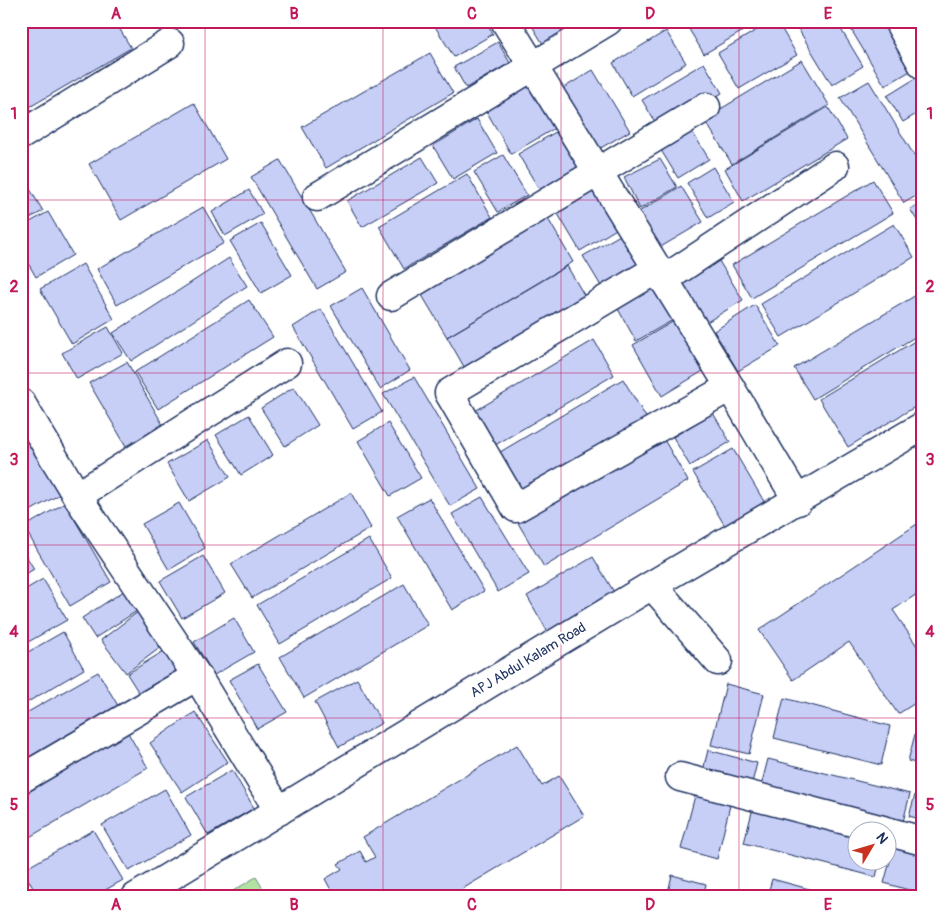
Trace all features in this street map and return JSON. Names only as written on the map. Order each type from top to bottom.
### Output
[{"type":"street","points":[[505,21],[798,501]]},
{"type":"street","points":[[317,197],[608,21]]},
{"type":"street","points":[[898,21],[923,65]]},
{"type":"street","points":[[21,135],[170,43]]},
{"type":"street","points":[[391,296],[597,172],[608,168],[706,107]]},
{"type":"street","points":[[730,387],[516,508],[450,393],[660,274],[835,166]]},
{"type":"street","points":[[77,496],[287,363]]},
{"type":"street","points":[[21,403],[77,496],[197,676],[279,811]]},
{"type":"street","name":"APJ Abdul Kalam Road","points":[[136,897],[652,585],[923,426]]},
{"type":"street","points":[[652,585],[718,661]]},
{"type":"street","points":[[21,779],[197,676]]},
{"type":"street","points":[[680,777],[846,821]]},
{"type":"street","points":[[896,834],[923,841]]},
{"type":"green space","points":[[256,877],[268,897],[223,897]]},
{"type":"building","points":[[21,21],[115,21],[131,48],[21,112]]},
{"type":"building","points":[[440,21],[486,21],[493,34],[454,57],[434,25]]},
{"type":"building","points":[[529,21],[597,21],[548,52]]},
{"type":"building","points":[[684,21],[760,21],[704,54]]},
{"type":"building","points":[[772,21],[777,21],[797,55],[739,89],[718,53]]},
{"type":"building","points":[[836,21],[863,66],[832,85],[794,22]]},
{"type":"building","points":[[846,21],[890,21],[917,67],[885,86]]},
{"type":"building","points":[[906,21],[923,21],[923,48]]},
{"type":"building","points":[[666,31],[686,63],[632,96],[613,63]]},
{"type":"building","points":[[498,42],[510,63],[466,88],[454,67]]},
{"type":"building","points":[[430,53],[453,93],[326,168],[302,127]]},
{"type":"building","points":[[802,60],[829,105],[732,164],[704,119]]},
{"type":"building","points":[[704,63],[722,93],[660,130],[642,100]]},
{"type":"building","points":[[593,70],[630,131],[592,153],[555,93]]},
{"type":"building","points":[[921,75],[923,78],[923,110],[903,122],[887,96]]},
{"type":"building","points":[[528,81],[555,128],[511,154],[484,107]]},
{"type":"building","points":[[869,81],[923,170],[923,192],[904,203],[840,98]]},
{"type":"building","points":[[194,103],[226,159],[121,220],[89,164]]},
{"type":"building","points":[[828,107],[847,139],[743,201],[725,169]]},
{"type":"building","points":[[477,119],[497,153],[453,179],[433,146]]},
{"type":"building","points":[[690,128],[709,159],[678,178],[659,147]]},
{"type":"building","points":[[559,130],[583,169],[542,194],[518,154]]},
{"type":"building","points":[[503,155],[527,195],[498,212],[474,172]]},
{"type":"building","points":[[422,157],[438,183],[362,227],[347,201]]},
{"type":"building","points":[[660,159],[677,187],[640,209],[624,177]]},
{"type":"building","points":[[280,160],[346,272],[317,289],[251,177]]},
{"type":"building","points":[[713,167],[734,202],[708,218],[687,183]]},
{"type":"building","points":[[21,174],[43,211],[21,223]]},
{"type":"building","points":[[467,174],[492,217],[404,269],[379,226]]},
{"type":"building","points":[[873,180],[893,213],[752,298],[732,265]]},
{"type":"building","points":[[591,181],[618,228],[580,251],[552,204]]},
{"type":"building","points":[[681,186],[703,222],[659,248],[637,213]]},
{"type":"building","points":[[249,190],[263,214],[225,236],[212,212]]},
{"type":"building","points":[[923,202],[923,230],[910,209]]},
{"type":"building","points":[[203,207],[224,243],[117,305],[97,269]]},
{"type":"building","points":[[48,212],[73,255],[36,277],[21,251],[21,227]]},
{"type":"building","points":[[547,217],[573,262],[447,337],[420,292]]},
{"type":"building","points":[[261,223],[292,275],[261,293],[230,241]]},
{"type":"building","points":[[894,224],[914,257],[781,337],[761,304]]},
{"type":"building","points":[[622,234],[639,263],[601,286],[583,256]]},
{"type":"building","points":[[714,253],[743,300],[707,322],[678,275]]},
{"type":"building","points":[[229,258],[247,286],[131,361],[113,333]]},
{"type":"building","points":[[83,264],[114,319],[72,344],[40,289]]},
{"type":"building","points":[[567,266],[587,300],[467,372],[447,337]]},
{"type":"building","points":[[654,287],[673,320],[636,341],[618,309]]},
{"type":"building","points":[[362,288],[410,370],[380,389],[331,306]]},
{"type":"building","points":[[923,291],[923,332],[813,399],[794,368]]},
{"type":"building","points":[[249,300],[273,337],[158,409],[135,372]]},
{"type":"building","points":[[755,305],[780,346],[738,371],[714,331]]},
{"type":"building","points":[[321,309],[382,412],[353,429],[293,327]]},
{"type":"building","points":[[674,321],[703,371],[662,396],[633,345]]},
{"type":"building","points":[[108,327],[123,353],[77,379],[62,353]]},
{"type":"building","points":[[923,336],[923,402],[848,447],[819,399]]},
{"type":"building","points":[[594,340],[614,375],[485,451],[465,417]]},
{"type":"building","points":[[127,362],[163,425],[126,446],[89,383]]},
{"type":"building","points":[[414,377],[480,489],[450,506],[383,394]]},
{"type":"building","points":[[623,379],[647,419],[519,495],[495,455]]},
{"type":"building","points":[[294,387],[318,425],[285,446],[261,408]]},
{"type":"building","points":[[713,413],[730,442],[690,466],[673,437]]},
{"type":"building","points":[[249,415],[273,455],[241,475],[216,435]]},
{"type":"building","points":[[388,423],[421,478],[390,496],[358,441]]},
{"type":"building","points":[[27,427],[64,492],[21,516],[21,431]]},
{"type":"building","points":[[663,438],[688,481],[544,567],[518,523]]},
{"type":"building","points":[[208,440],[230,477],[189,501],[167,464]]},
{"type":"building","points":[[733,449],[765,503],[725,526],[693,472]]},
{"type":"building","points":[[351,493],[371,528],[252,598],[231,564]]},
{"type":"building","points":[[482,497],[529,574],[498,592],[452,514]]},
{"type":"building","points":[[429,498],[484,591],[452,610],[397,516]]},
{"type":"building","points":[[65,503],[111,582],[70,606],[24,527]]},
{"type":"building","points":[[179,503],[205,548],[169,570],[142,524]]},
{"type":"building","points":[[923,520],[923,590],[893,610],[923,655],[923,698],[898,714],[849,642],[793,680],[759,630]]},
{"type":"building","points":[[369,539],[392,578],[280,644],[257,605]]},
{"type":"building","points":[[21,547],[34,569],[21,577]]},
{"type":"building","points":[[203,556],[225,593],[182,618],[160,581]]},
{"type":"building","points":[[593,557],[617,597],[550,636],[527,596]]},
{"type":"building","points":[[43,579],[67,620],[21,646],[21,592]]},
{"type":"building","points":[[404,584],[428,625],[304,698],[280,657]]},
{"type":"building","points":[[127,589],[140,609],[95,638],[82,618]]},
{"type":"building","points":[[139,611],[164,645],[126,673],[101,640]]},
{"type":"building","points":[[234,618],[254,652],[214,675],[194,642]]},
{"type":"building","points":[[63,632],[84,669],[21,706],[21,656]]},
{"type":"building","points":[[167,649],[184,676],[144,701],[127,674]]},
{"type":"building","points":[[258,664],[287,712],[257,729],[229,680]]},
{"type":"building","points":[[98,672],[120,709],[21,766],[21,716]]},
{"type":"building","points":[[357,679],[382,723],[339,747],[315,702]]},
{"type":"building","points":[[726,684],[764,694],[749,754],[711,745]]},
{"type":"building","points":[[784,698],[890,726],[881,765],[774,738]]},
{"type":"building","points":[[195,712],[228,762],[182,792],[150,743]]},
{"type":"building","points":[[920,715],[923,715],[923,765],[908,761]]},
{"type":"building","points":[[127,731],[148,768],[21,842],[21,792]]},
{"type":"building","points":[[517,745],[542,786],[559,776],[584,816],[449,897],[335,897],[325,879],[342,869],[338,864],[360,851],[366,862],[375,857],[363,837]]},
{"type":"building","points":[[708,750],[757,763],[750,791],[701,779]]},
{"type":"building","points":[[768,759],[910,794],[901,830],[896,829],[896,820],[862,820],[759,794]]},
{"type":"building","points":[[232,770],[254,808],[208,835],[186,797]]},
{"type":"building","points":[[697,788],[732,797],[717,859],[681,849]]},
{"type":"building","points":[[917,788],[923,790],[923,820],[909,816]]},
{"type":"building","points":[[165,789],[191,835],[129,871],[102,825]]},
{"type":"building","points":[[753,808],[846,831],[846,869],[744,843]]},
{"type":"building","points":[[93,830],[123,880],[93,897],[38,897],[23,870]]},
{"type":"building","points":[[896,843],[923,851],[923,894],[884,883],[888,870],[896,870]]},
{"type":"building","points":[[849,870],[878,870],[876,877]]},
{"type":"building","points":[[672,875],[706,884],[703,897],[667,897]]},
{"type":"building","points":[[772,879],[839,897],[767,897]]},
{"type":"building","points":[[21,885],[28,897],[21,897]]}]
